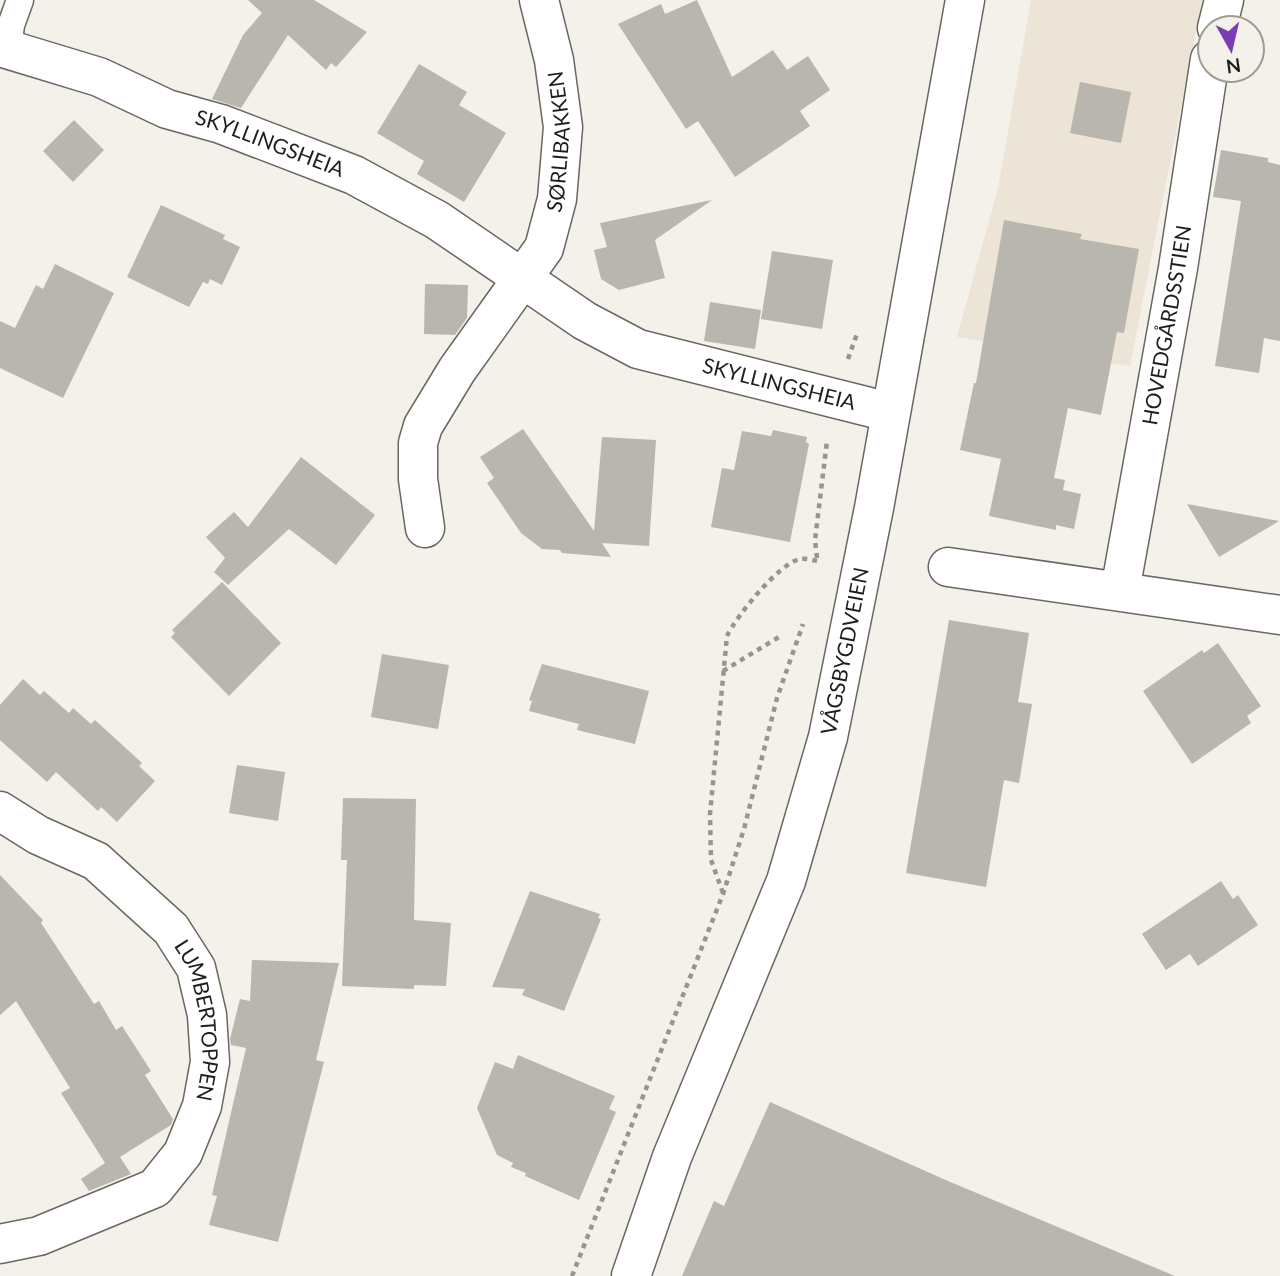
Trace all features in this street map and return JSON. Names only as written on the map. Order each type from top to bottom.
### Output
[{"type":"street","name":"SØRLIBAKKEN","points":[[522,275],[544,247],[557,199],[563,127],[554,60],[539,0]]},
{"type":"street","name":"VÅGSBYGDVEIEN","points":[[631,1276],[672,1157],[786,881],[839,686],[965,0]]},
{"type":"street","name":"SKYLLINGSHEIA","points":[[4,49],[99,77],[167,109],[221,124],[354,175],[437,220],[522,275],[585,321],[638,349],[889,412]]},
{"type":"street","name":"HOVEDGÅRDSSTIEN","points":[[1120,591],[1178,268],[1206,84]]},
{"type":"street","points":[[425,528],[418,479],[418,443],[423,426],[449,381],[486,333],[522,275]]},
{"type":"street","points":[[948,567],[1280,615]]},
{"type":"street","name":"LUMBERTOPPEN","points":[[0,811],[38,835],[96,861],[171,929],[196,968],[207,1015],[210,1062],[202,1106],[183,1153],[155,1188],[39,1236],[0,1244]]},
{"type":"lane","points":[[4,49],[20,0]]},
{"type":"path","points":[[814,572],[827,434],[839,401],[845,367],[862,320]]},
{"type":"path","points":[[723,894],[709,847],[727,636],[735,618],[788,565],[801,559],[817,561]]},
{"type":"path","points":[[572,1276],[723,894],[744,829],[777,698],[805,617]]},
{"type":"path","points":[[723,671],[779,637]]},
{"type":"shaded area","points":[[1031,0],[1202,0],[1199,14],[1196,14],[1196,30],[1130,366],[957,337],[998,188]]},
{"type":"building","points":[[248,0],[314,0],[367,32],[336,67],[331,63],[326,70],[288,35],[241,108],[212,99],[243,35],[262,13]]},
{"type":"building","points":[[697,0],[732,77],[773,50],[787,70],[808,56],[830,90],[800,111],[810,126],[735,177],[698,121],[686,129],[618,24],[661,4],[665,14]]},
{"type":"building","points":[[419,64],[467,92],[459,105],[506,133],[464,202],[417,174],[424,161],[377,133]]},
{"type":"building","points":[[1080,82],[1131,92],[1121,143],[1070,133]]},
{"type":"building","points":[[74,120],[104,150],[73,182],[43,151]]},
{"type":"building","points":[[1221,150],[1268,158],[1268,162],[1280,165],[1280,341],[1264,338],[1259,373],[1215,366],[1241,201],[1213,197]]},
{"type":"building","points":[[712,200],[655,240],[665,278],[619,290],[601,279],[594,250],[607,247],[600,223]]},
{"type":"building","points":[[161,205],[225,235],[223,239],[240,247],[222,285],[210,279],[208,284],[203,282],[189,307],[127,277]]},
{"type":"building","points":[[1004,220],[1082,234],[1080,239],[1139,249],[1124,333],[1117,332],[1101,415],[1068,408],[1054,478],[1065,480],[1063,490],[1081,494],[1074,529],[1056,525],[1056,530],[989,516],[1001,459],[960,450],[976,383]]},
{"type":"building","points":[[772,251],[833,260],[822,329],[761,319]]},
{"type":"building","points":[[55,264],[114,293],[63,398],[0,368],[0,321],[15,328],[36,285],[43,289]]},
{"type":"building","points":[[425,284],[468,285],[467,318],[455,335],[424,334]]},
{"type":"building","points":[[710,302],[761,310],[755,349],[704,341]]},
{"type":"building","points":[[523,429],[594,531],[602,437],[656,440],[649,546],[602,543],[611,557],[562,553],[560,550],[542,549],[521,533],[487,483],[494,478],[480,457]]},
{"type":"building","points":[[773,430],[807,437],[806,442],[809,444],[790,542],[711,527],[722,468],[734,470],[742,431],[771,436]]},
{"type":"building","points":[[301,457],[375,515],[336,565],[289,529],[228,585],[214,572],[225,558],[206,537],[234,512],[248,527]]},
{"type":"building","points":[[1187,504],[1279,521],[1219,557]]},
{"type":"building","points":[[222,582],[281,643],[229,696],[171,637],[175,633],[172,630]]},
{"type":"building","points":[[949,620],[1029,633],[1018,702],[1032,704],[1019,783],[1004,780],[986,887],[906,873]]},
{"type":"building","points":[[1218,643],[1261,706],[1247,716],[1251,723],[1192,764],[1143,691],[1202,650],[1204,653]]},
{"type":"building","points":[[382,654],[449,665],[438,729],[371,717]]},
{"type":"building","points":[[542,664],[649,691],[635,744],[577,730],[579,724],[529,711],[532,701],[529,700]]},
{"type":"building","points":[[23,679],[40,695],[44,691],[69,713],[73,708],[91,724],[95,720],[142,763],[139,766],[155,781],[117,822],[101,807],[98,811],[56,772],[47,782],[0,740],[0,705]]},
{"type":"building","points":[[237,765],[285,772],[278,821],[229,813]]},
{"type":"building","points":[[343,798],[416,799],[414,920],[451,923],[446,986],[414,985],[414,989],[342,986],[347,860],[341,860]]},
{"type":"building","points":[[0,875],[43,920],[41,923],[94,1004],[99,1001],[116,1030],[122,1026],[151,1071],[145,1075],[173,1119],[171,1125],[120,1157],[131,1174],[89,1191],[81,1179],[105,1163],[61,1093],[70,1088],[16,1001],[0,1015]]},
{"type":"building","points":[[1221,881],[1233,899],[1238,895],[1258,925],[1198,966],[1190,954],[1166,970],[1142,934]]},
{"type":"building","points":[[530,891],[600,914],[598,918],[601,919],[564,1011],[522,995],[525,989],[492,987]]},
{"type":"building","points":[[252,960],[339,963],[316,1060],[324,1062],[278,1242],[209,1225],[217,1196],[212,1195],[246,1048],[231,1045],[230,1039],[240,999],[250,1001]]},
{"type":"building","points":[[518,1055],[615,1096],[609,1109],[616,1112],[579,1200],[525,1176],[526,1173],[511,1167],[513,1163],[497,1155],[477,1108],[495,1062],[513,1069]]},
{"type":"building","points":[[770,1102],[948,1181],[1175,1276],[682,1276],[714,1201],[724,1206]]}]
